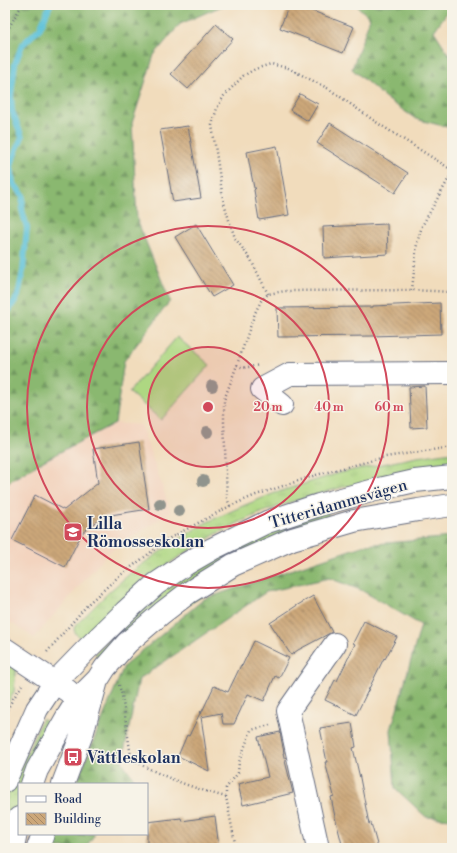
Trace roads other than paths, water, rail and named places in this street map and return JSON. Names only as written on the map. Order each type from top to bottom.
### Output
[{"type":"street","points":[[282,405],[262,389],[290,374],[337,378],[452,373]]},
{"type":"street","name":"Titteridammsvägen","points":[[5,781],[37,709],[55,682],[125,612],[156,584],[212,548],[267,522],[319,504],[415,481],[452,477]]},
{"type":"street","name":"Titteridammsvägen","points":[[32,783],[37,770],[79,698],[127,643],[162,612],[188,593],[233,565],[292,539],[354,521],[452,505]]},
{"type":"street","points":[[318,848],[288,711],[336,644]]},
{"type":"street","points":[[5,650],[79,698]]},
{"type":"street","points":[[63,783],[83,731],[101,673]]},
{"type":"street","points":[[13,848],[18,823]]},
{"type":"street","points":[[38,848],[44,835]]},
{"type":"waterway","points":[[5,316],[18,296],[23,271],[27,228],[22,210],[23,195],[13,183],[11,165],[22,137],[12,111],[11,95],[15,64],[22,45],[40,28],[50,5]]},
{"type":"place","name":"Lilla Römosseskolan","points":[[73,532]]},
{"type":"place","name":"Vättleskolan","points":[[73,757]]}]
